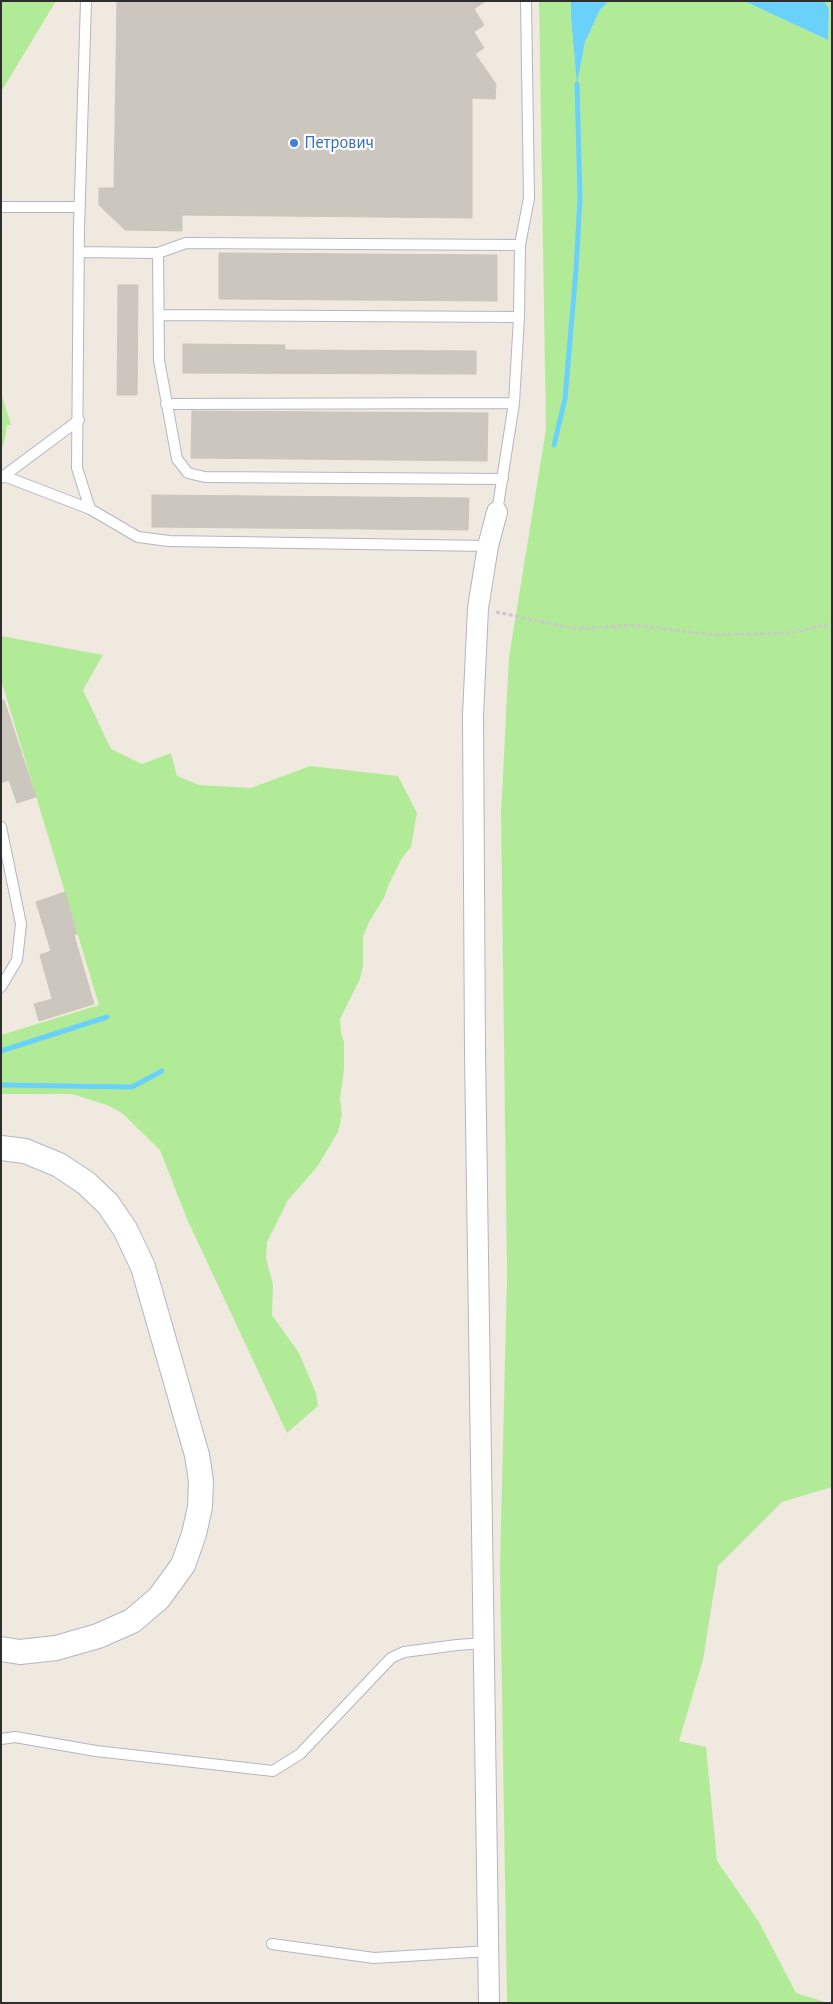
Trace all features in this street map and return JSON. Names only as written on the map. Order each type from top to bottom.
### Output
[{"type":"street","points":[[489,2003],[475,1052],[473,715],[478,608],[488,546],[498,512]]},
{"type":"street","points":[[1,1148],[25,1151],[59,1165],[86,1183],[108,1204],[125,1229],[143,1268],[196,1454],[201,1481],[200,1507],[194,1534],[183,1565],[159,1598],[132,1621],[98,1636],[56,1648],[20,1652],[1,1648]]},
{"type":"lane","points":[[86,1],[79,252],[79,420],[77,468],[90,509]]},
{"type":"lane","points":[[498,512],[514,403],[520,317],[520,246],[529,198],[526,1]]},
{"type":"lane","points":[[1,207],[80,207]]},
{"type":"lane","points":[[79,252],[158,253],[186,243],[520,246]]},
{"type":"lane","points":[[158,253],[159,360],[177,459],[188,473],[206,477],[503,478]]},
{"type":"lane","points":[[158,315],[520,317]]},
{"type":"lane","points":[[166,404],[514,403]]},
{"type":"lane","points":[[2,477],[79,420]]},
{"type":"lane","points":[[2,477],[90,509],[138,537],[169,541],[488,546]]},
{"type":"lane","points":[[1,828],[21,924],[16,960],[1,987]]},
{"type":"lane","points":[[1,1738],[15,1737],[96,1751],[274,1771],[300,1754],[391,1658],[404,1652],[457,1645],[485,1644]]},
{"type":"lane","points":[[272,1944],[374,1958],[489,1951]]},
{"type":"path","points":[[478,608],[577,629],[634,625],[712,635],[790,633],[832,624]]},
{"type":"green space","points":[[1,1],[56,1],[1,92]]},
{"type":"green space","points":[[539,1],[571,1],[577,82],[585,42],[600,10],[609,1],[744,1],[828,40],[829,9],[824,1],[832,1],[832,1487],[782,1502],[718,1566],[703,1660],[679,1741],[706,1747],[717,1861],[759,1922],[796,1993],[828,2003],[507,2003],[500,1568],[507,1276],[501,813],[509,657],[546,429]]},
{"type":"green space","points":[[1,393],[11,425],[7,425],[1,450]]},
{"type":"green space","points":[[1,636],[103,655],[83,690],[111,749],[142,764],[171,753],[177,776],[199,785],[251,788],[310,766],[398,776],[417,813],[411,847],[402,858],[384,898],[369,922],[363,937],[363,966],[360,979],[340,1019],[344,1042],[344,1069],[340,1099],[342,1115],[338,1132],[317,1167],[288,1200],[267,1242],[266,1258],[273,1285],[272,1315],[299,1353],[316,1393],[318,1406],[287,1433],[187,1219],[160,1150],[122,1113],[107,1105],[72,1094],[1,1094],[1,1035],[99,1005],[1,680]]},
{"type":"water","points":[[571,1],[609,1],[600,10],[585,42],[577,84],[571,18]]},
{"type":"water","points":[[744,1],[824,1],[829,9],[828,40]]},
{"type":"building","name":"Петрович","points":[[117,1],[486,1],[474,9],[484,25],[474,32],[484,48],[475,54],[496,84],[495,99],[472,98],[472,218],[182,215],[182,231],[125,230],[99,205],[99,188],[114,188]]},
{"type":"building","points":[[219,253],[497,255],[497,301],[219,299]]},
{"type":"building","points":[[118,285],[138,285],[137,395],[117,395]]},
{"type":"building","points":[[183,344],[285,345],[285,350],[476,351],[476,374],[183,373]]},
{"type":"building","points":[[192,411],[488,413],[487,461],[191,458]]},
{"type":"building","points":[[152,495],[469,498],[468,530],[152,527]]},
{"type":"building","points":[[4,700],[36,797],[17,803],[9,780],[1,783],[1,701]]},
{"type":"building","points":[[65,892],[77,934],[74,935],[94,1004],[39,1021],[34,1004],[52,999],[40,955],[51,951],[36,902]]},
{"type":"waterway","points":[[554,445],[565,399],[576,270],[580,198],[577,84]]},
{"type":"waterway","points":[[1,1051],[107,1017]]},
{"type":"waterway","points":[[1,1085],[132,1087],[162,1071]]},
{"type":"place","name":"Петрович","points":[[294,143]]}]
